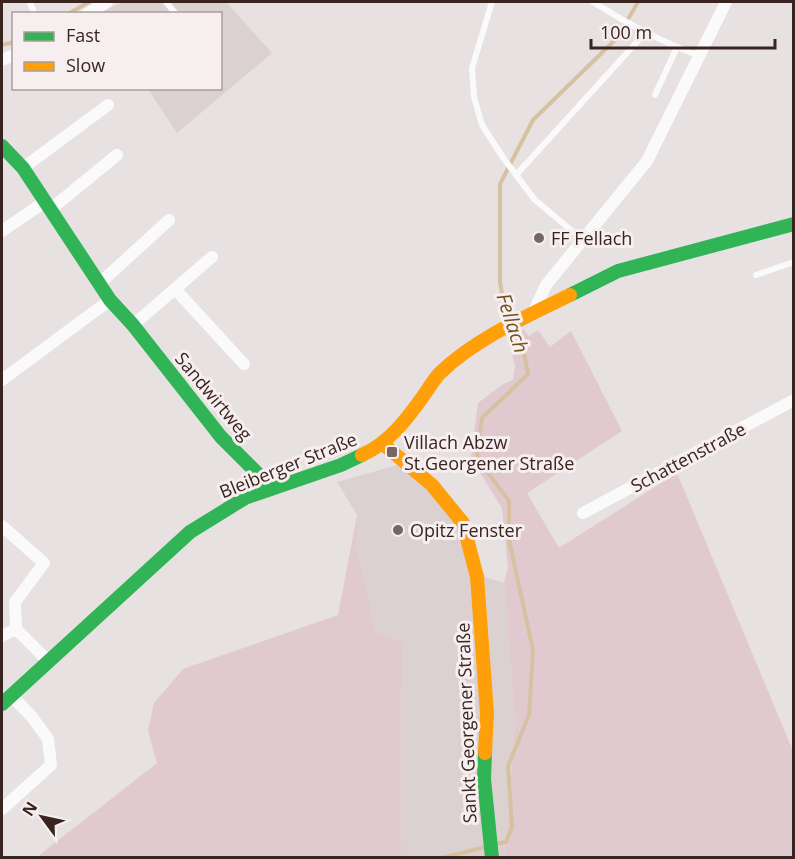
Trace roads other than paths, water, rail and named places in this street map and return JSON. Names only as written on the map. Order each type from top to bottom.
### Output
[{"type":"main road","name":"Sandwirtweg","points":[[2,146],[23,168],[110,300],[133,325],[221,437],[264,481],[268,489]]},
{"type":"main road","name":"Bleiberger Straße","points":[[6,699],[190,532],[235,504],[268,489],[340,465],[383,444],[406,420],[439,374],[464,353],[528,315],[618,271],[794,224]]},
{"type":"main road","name":"Sankt Georgener Straße","points":[[383,444],[432,485],[463,523],[477,577],[487,713],[484,780],[492,858]]},
{"type":"street","points":[[90,12],[107,2]]},
{"type":"street","points":[[528,315],[546,285],[647,162],[726,2]]},
{"type":"street","points":[[23,168],[108,105]]},
{"type":"street","points":[[2,231],[48,205],[117,154]]},
{"type":"street","points":[[100,283],[169,220]]},
{"type":"street","points":[[133,325],[212,257]]},
{"type":"street","points":[[175,289],[244,364]]},
{"type":"street","points":[[2,380],[110,300]]},
{"type":"street","name":"Schattenstraße","points":[[582,513],[794,400]]},
{"type":"street","points":[[2,526],[44,563],[15,602],[16,629],[48,661]]},
{"type":"street","points":[[2,635],[16,629]]},
{"type":"street","name":"Bleiberger Straße","points":[[2,809],[51,765],[48,739],[32,717],[6,699]]},
{"type":"lane","points":[[492,2],[472,68],[474,98],[482,125],[535,200],[583,241]]},
{"type":"lane","points":[[593,2],[622,20],[700,56]]},
{"type":"lane","points":[[30,3],[34,12]]},
{"type":"lane","points":[[515,174],[646,32]]},
{"type":"lane","points":[[655,95],[677,47]]},
{"type":"lane","points":[[756,275],[794,262]]},
{"type":"waterway","points":[[72,12],[89,2]]},
{"type":"waterway","name":"Fellach","points":[[510,318],[504,306],[500,282],[500,184],[533,120],[617,38],[638,2]]},
{"type":"waterway","points":[[2,45],[12,42]]},
{"type":"waterway","name":"Fellach","points":[[495,844],[506,842],[512,827],[508,766],[529,715],[533,650],[509,540],[509,501],[485,469],[477,454],[482,418],[528,374],[522,344],[514,327]]},
{"type":"waterway","name":"Fellach","points":[[442,858],[485,847]]},
{"type":"place","name":"FF Fellach","points":[[539,238]]},
{"type":"place","name":"Villach Abzw St.Georgener Straße","points":[[392,452]]},
{"type":"place","name":"Opitz Fenster","points":[[398,530]]}]
